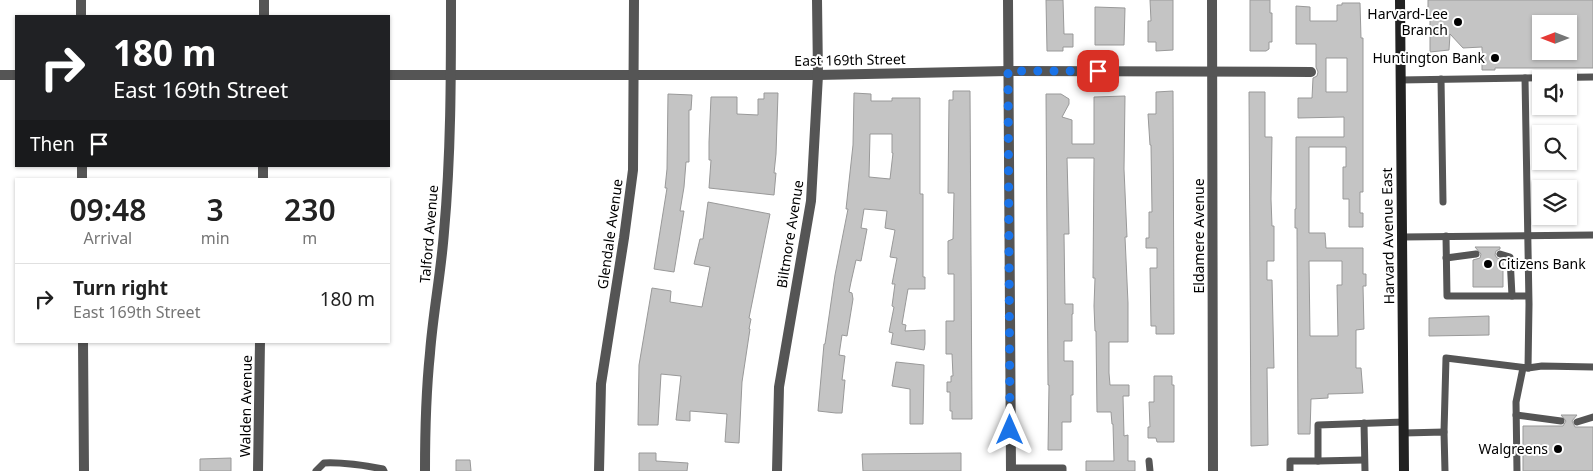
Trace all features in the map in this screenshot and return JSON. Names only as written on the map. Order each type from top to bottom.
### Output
[{"type":"main road","name":"Harvard Avenue East","points":[[1400,0],[1404,471]]},
{"type":"street","points":[[81,0],[81,15]]},
{"type":"street","points":[[264,0],[264,15]]},
{"type":"street","name":"Talford Avenue","points":[[425,471],[425,426],[430,353],[444,233],[448,171],[451,74],[450,0]]},
{"type":"street","name":"Glendale Avenue","points":[[599,471],[601,384],[624,238],[632,170],[634,0]]},
{"type":"street","name":"Biltmore Avenue","points":[[777,471],[779,387],[811,201],[818,75],[817,0]]},
{"type":"street","points":[[1008,0],[1011,470]]},
{"type":"street","name":"Eldamere Avenue","points":[[1212,0],[1213,471]]},
{"type":"street","name":"East 169th Street","points":[[390,74],[818,75],[1008,71],[1311,72]]},
{"type":"street","points":[[0,75],[15,75]]},
{"type":"street","points":[[83,343],[84,471]]},
{"type":"street","name":"Walden Avenue","points":[[258,471],[260,343]]},
{"type":"lane","points":[[1400,80],[1593,77]]},
{"type":"lane","points":[[1516,471],[1516,402],[1525,368],[1528,296],[1525,78]]},
{"type":"lane","points":[[1441,79],[1443,202]]},
{"type":"lane","points":[[1402,237],[1593,235]]},
{"type":"lane","points":[[1446,236],[1447,296],[1528,296]]},
{"type":"lane","points":[[1446,258],[1476,254]]},
{"type":"lane","points":[[1500,254],[1510,258],[1512,296]]},
{"type":"lane","points":[[1445,471],[1446,358],[1525,368],[1542,366],[1593,367]]},
{"type":"lane","points":[[1516,415],[1562,422]]},
{"type":"lane","points":[[1577,422],[1593,417]]},
{"type":"lane","points":[[1318,461],[1318,425],[1404,422]]},
{"type":"lane","points":[[1364,471],[1365,423]]},
{"type":"lane","points":[[1404,433],[1444,432]]},
{"type":"lane","points":[[1290,471],[1290,461],[1364,460]]},
{"type":"lane","points":[[1149,461],[1150,471]]},
{"type":"lane","points":[[316,471],[324,463],[343,462],[383,469],[384,471]]},
{"type":"lane","points":[[1011,470],[1063,468],[1063,471]]},
{"type":"building","points":[[1046,0],[1063,0],[1064,34],[1073,34],[1073,47],[1063,47],[1063,51],[1047,51]]},
{"type":"building","points":[[1150,0],[1173,0],[1173,50],[1156,51],[1156,42],[1148,42],[1148,21],[1151,21]]},
{"type":"building","points":[[1250,0],[1270,0],[1272,42],[1269,42],[1269,49],[1266,51],[1250,51]]},
{"type":"building","points":[[1428,0],[1593,0],[1593,68],[1495,68],[1495,70],[1482,70],[1482,47],[1463,48],[1450,34],[1449,50],[1430,52],[1430,16],[1428,14]]},
{"type":"building","points":[[1342,3],[1360,3],[1361,38],[1363,38],[1363,192],[1360,192],[1360,213],[1363,213],[1363,227],[1349,227],[1349,199],[1343,199],[1343,167],[1346,167],[1346,147],[1309,147],[1309,233],[1325,233],[1326,248],[1363,248],[1363,274],[1366,274],[1366,286],[1363,286],[1364,329],[1356,330],[1356,368],[1361,368],[1363,393],[1328,394],[1328,398],[1311,399],[1310,434],[1298,434],[1297,228],[1295,228],[1296,137],[1344,137],[1344,117],[1298,118],[1298,98],[1312,98],[1313,78],[1317,76],[1318,72],[1316,67],[1316,44],[1296,44],[1296,6],[1310,7],[1310,21],[1337,21],[1337,5],[1342,5]],"holes":[[[1326,58],[1347,58],[1347,92],[1326,92]],[[1309,261],[1342,261],[1342,285],[1337,285],[1338,336],[1310,336]]]},
{"type":"building","points":[[1095,7],[1125,8],[1124,45],[1095,45]]},
{"type":"building","points":[[953,91],[970,91],[972,419],[952,419],[950,392],[947,392],[947,382],[951,382],[951,376],[953,376],[952,354],[946,354],[946,321],[954,321],[954,274],[948,274],[948,241],[953,239],[954,193],[948,193],[949,100],[953,100]]},
{"type":"building","points":[[1173,91],[1174,334],[1156,334],[1156,326],[1151,326],[1150,268],[1157,268],[1157,248],[1146,248],[1146,238],[1149,238],[1149,212],[1152,212],[1151,145],[1148,114],[1156,114],[1156,92]]},
{"type":"building","points":[[1249,92],[1265,92],[1265,137],[1272,137],[1271,199],[1272,226],[1274,226],[1274,261],[1267,261],[1267,280],[1272,280],[1274,368],[1267,368],[1268,445],[1251,446]]},
{"type":"building","points":[[764,93],[778,93],[774,195],[709,188],[711,97],[737,97],[737,114],[758,115],[758,99],[764,99]]},
{"type":"building","points":[[854,93],[871,94],[871,101],[892,101],[892,98],[920,98],[920,194],[923,194],[923,277],[925,277],[925,289],[908,289],[902,324],[906,325],[905,331],[925,330],[925,344],[924,350],[891,344],[893,333],[889,332],[894,307],[892,306],[895,284],[892,284],[897,258],[890,257],[895,230],[885,228],[887,211],[864,209],[861,228],[867,229],[861,261],[856,260],[851,282],[849,292],[852,293],[853,299],[847,336],[842,335],[839,355],[845,356],[842,380],[845,380],[842,413],[836,413],[818,411],[824,344],[848,209],[846,209],[853,145]],"holes":[[[870,134],[892,134],[893,153],[890,179],[869,177]]]},
{"type":"building","points":[[668,94],[692,95],[691,110],[689,110],[689,162],[686,162],[680,211],[684,211],[674,272],[654,269],[667,188],[665,188]]},
{"type":"building","points":[[1046,94],[1061,94],[1069,99],[1069,104],[1062,117],[1072,120],[1072,144],[1094,144],[1094,97],[1125,96],[1124,169],[1128,342],[1109,342],[1109,373],[1110,385],[1129,385],[1129,396],[1123,396],[1124,436],[1128,435],[1128,461],[1135,461],[1135,471],[1086,471],[1086,461],[1114,461],[1111,412],[1097,412],[1095,278],[1093,278],[1094,158],[1067,158],[1069,234],[1064,234],[1065,304],[1073,304],[1073,314],[1072,341],[1064,341],[1064,361],[1073,361],[1073,395],[1071,395],[1071,422],[1062,422],[1062,450],[1048,450]]},
{"type":"building","points":[[708,202],[770,214],[749,318],[751,319],[742,382],[739,443],[725,442],[727,414],[690,411],[690,421],[676,420],[681,376],[661,374],[658,425],[638,425],[639,365],[652,288],[671,291],[670,302],[702,307],[710,267],[694,264],[700,239],[703,239]]},
{"type":"building","name":"Citizens Bank","points":[[1475,247],[1500,247],[1495,255],[1503,260],[1503,287],[1473,287],[1473,260],[1480,258],[1481,254]]},
{"type":"building","points":[[1489,316],[1489,335],[1429,336],[1429,318]]},
{"type":"building","points":[[896,362],[924,365],[923,424],[910,424],[910,389],[892,386]]},
{"type":"building","points":[[1154,376],[1172,376],[1172,385],[1174,385],[1174,442],[1157,442],[1156,438],[1148,438],[1148,427],[1150,427],[1149,402],[1154,402]]},
{"type":"building","name":"Walgreens","points":[[1561,415],[1577,415],[1572,421],[1575,427],[1593,427],[1593,471],[1523,471],[1523,426],[1563,426],[1566,421]]},
{"type":"building","points":[[639,453],[656,453],[656,461],[688,463],[687,471],[639,471]]},
{"type":"building","points":[[961,453],[961,471],[863,471],[862,454]]},
{"type":"building","points":[[231,458],[231,471],[200,471],[200,459]]},
{"type":"building","points":[[456,460],[470,460],[471,471],[456,471]]},
{"type":"place","name":"Harvard-Lee Branch","points":[[1458,22]]},
{"type":"place","name":"Huntington Bank","points":[[1495,58]]},
{"type":"place","name":"Citizens Bank","points":[[1488,264]]},
{"type":"place","name":"Walgreens","points":[[1558,449]]},
{"type":"route","points":[[1010,430],[1008,71],[1098,71]]}]
